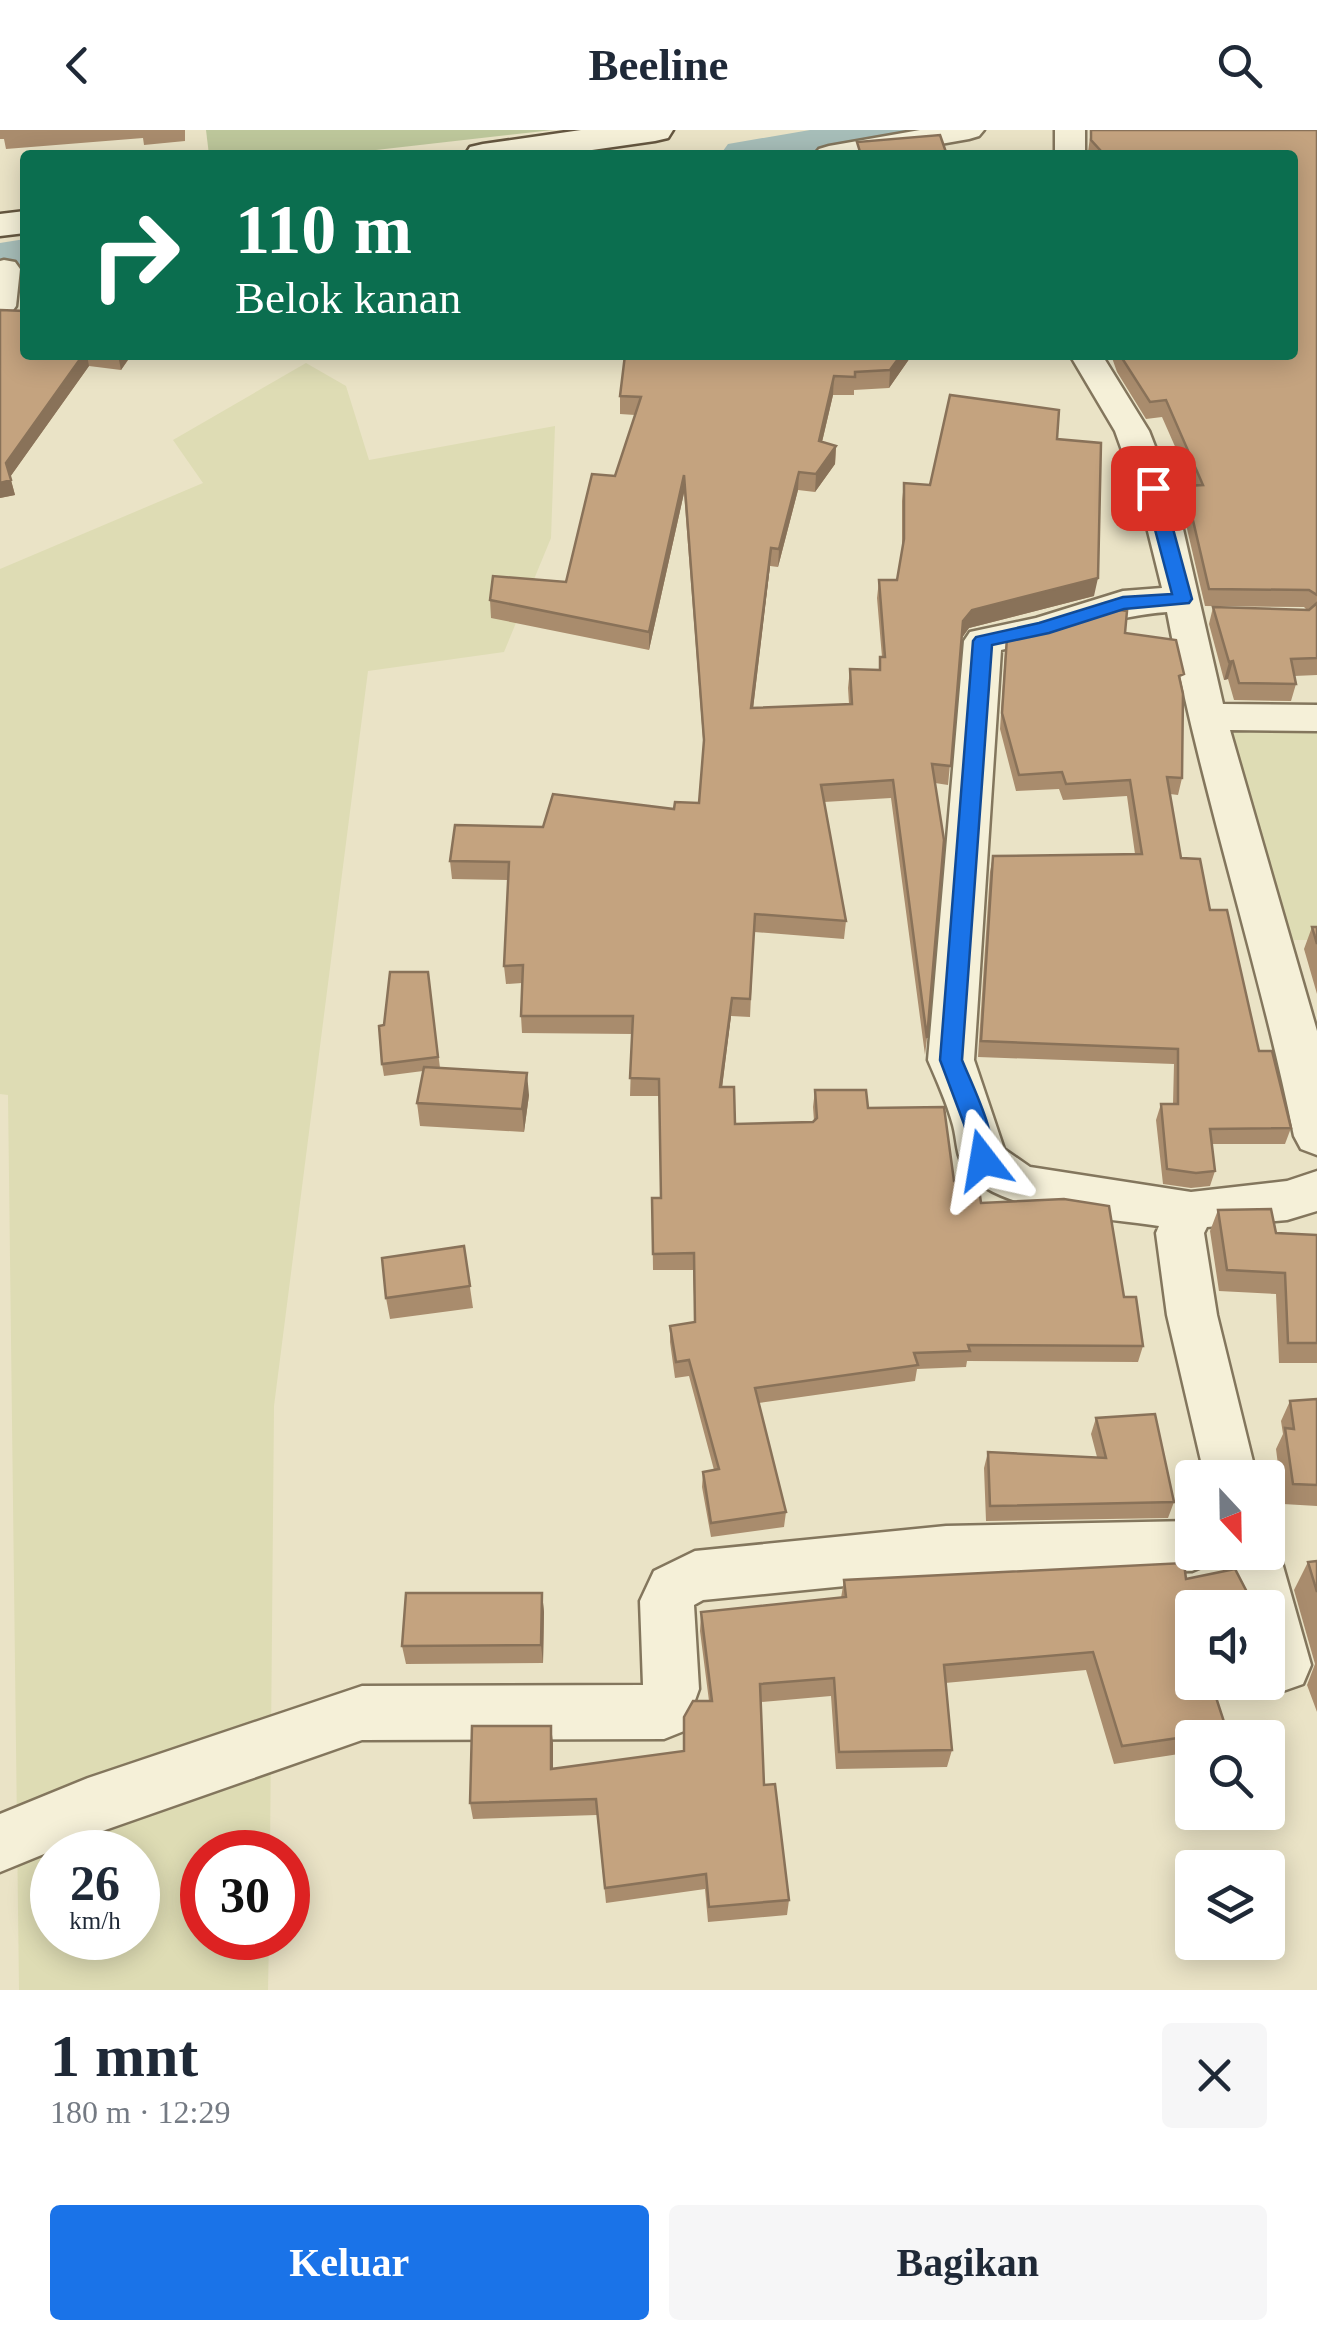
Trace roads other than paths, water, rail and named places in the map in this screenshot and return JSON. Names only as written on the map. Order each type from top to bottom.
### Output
[{"type":"street","points":[[517,150],[655,130]]},
{"type":"street","points":[[857,150],[968,130]]},
{"type":"street","points":[[0,306],[10,268]]},
{"type":"street","points":[[1089,360],[1132,431],[1158,503],[1183,599],[1206,717],[1292,1018],[1317,1136]]},
{"type":"street","points":[[1183,599],[1123,603],[983,641],[951,1060],[976,1124],[983,1160],[1006,1178],[1045,1190],[1191,1212],[1225,1202],[1301,1199],[1317,1190]]},
{"type":"street","points":[[1206,717],[1317,718]]},
{"type":"street","points":[[1191,1212],[1180,1233],[1187,1282],[1227,1460]]},
{"type":"street","points":[[0,1843],[106,1800],[362,1713],[664,1712],[672,1689],[667,1601],[673,1589],[695,1576],[946,1551],[1175,1546]]},
{"type":"waterway","points":[[783,150],[925,130]]},
{"type":"waterway","points":[[0,260],[20,257]]}]
